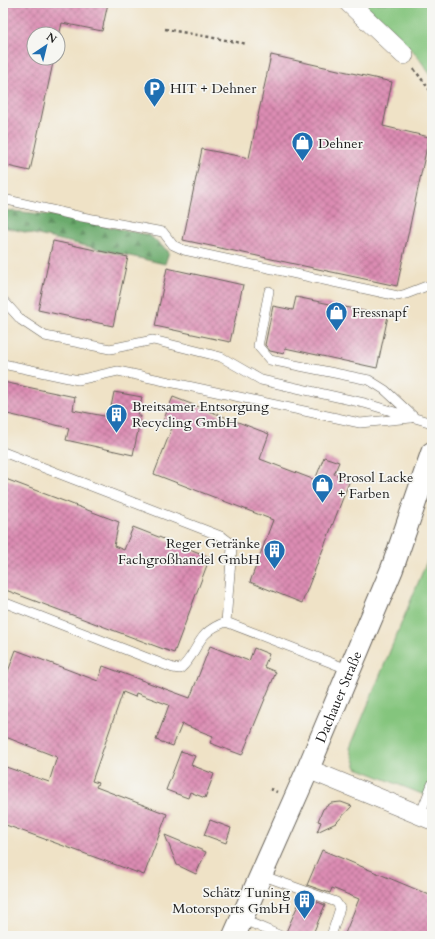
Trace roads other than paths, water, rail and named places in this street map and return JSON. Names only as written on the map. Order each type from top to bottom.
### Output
[{"type":"main road","name":"Dachauer Straße","points":[[238,927],[308,769],[392,569],[432,453]]},
{"type":"street","points":[[349,3],[404,55]]},
{"type":"street","points":[[308,769],[426,818]]},
{"type":"lane","points":[[3,199],[82,217],[163,232],[174,245],[184,250],[398,296],[432,284]]},
{"type":"lane","points":[[269,291],[258,346],[270,360],[369,380],[386,390],[416,418]]},
{"type":"lane","points":[[3,300],[21,320],[45,336],[110,350],[153,340],[221,357],[262,380],[364,402],[432,423]]},
{"type":"lane","points":[[3,364],[78,380],[118,371],[360,423],[416,418]]},
{"type":"lane","points":[[3,452],[228,540],[232,548],[226,622]]},
{"type":"lane","points":[[3,602],[173,668],[180,669],[187,663],[202,636],[215,625],[226,622],[350,670]]},
{"type":"lane","points":[[426,818],[432,784]]},
{"type":"lane","points":[[261,875],[336,902],[340,908],[332,936]]},
{"type":"lane","points":[[238,927],[281,936]]},
{"type":"place","name":"HIT + Dehner","points":[[155,108]]},
{"type":"place","name":"Dehner","points":[[303,162]]},
{"type":"place","name":"Fressnapf","points":[[336,332]]},
{"type":"place","name":"Breitsamer Entsorgung Recycling GmbH","points":[[117,434]]},
{"type":"place","name":"Prosol Lacke + Farben","points":[[323,504]]},
{"type":"place","name":"Reger Getränke Fachgroßhandel GmbH","points":[[275,570]]},
{"type":"place","name":"Schätz Tuning Motorsports GmbH","points":[[305,920]]}]
